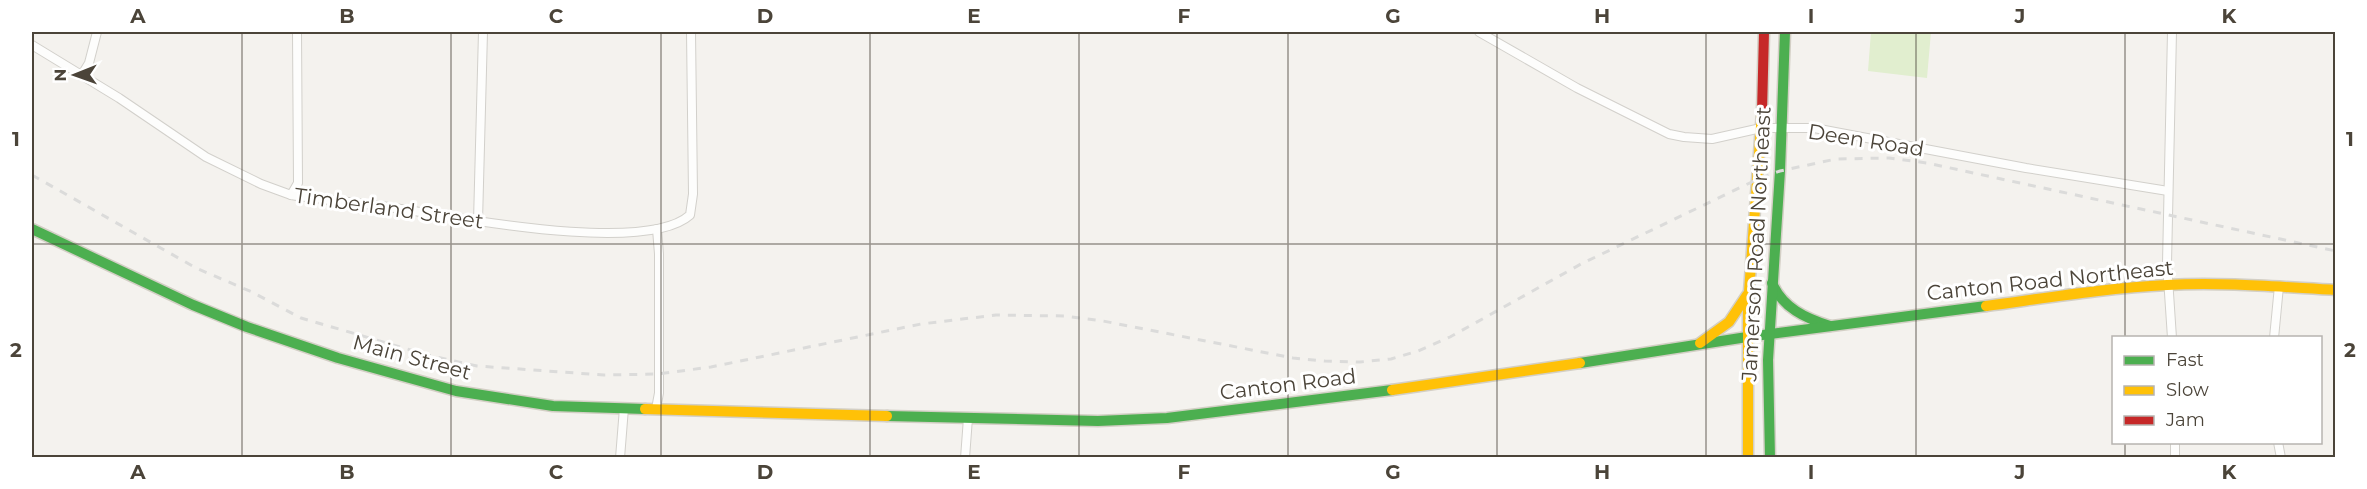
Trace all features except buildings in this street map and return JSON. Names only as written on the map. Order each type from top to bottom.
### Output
[{"type":"main road","name":"Jamerson Road Northeast","points":[[1748,458],[1747,337],[1761,128],[1764,32]]},
{"type":"main road","name":"Jamerson Road Northeast","points":[[1770,458],[1768,360],[1782,129],[1785,32]]},
{"type":"main road","name":"Main Street","points":[[32,229],[194,305],[247,327],[415,381],[507,400],[553,405],[807,413]]},
{"type":"main road","points":[[1772,282],[1779,296],[1796,311],[1830,326]]},
{"type":"main road","name":"Canton Road Northeast","points":[[1769,334],[2069,294],[2168,285],[2279,286],[2336,290]]},
{"type":"main road","points":[[1697,345],[1729,322],[1745,300],[1749,290]]},
{"type":"main road","name":"Canton Road","points":[[807,413],[1098,421],[1167,418],[1410,388],[1769,334]]},
{"type":"street","points":[[81,76],[89,63],[97,32]]},
{"type":"street","points":[[291,195],[298,183],[297,32]]},
{"type":"street","points":[[478,221],[483,32]]},
{"type":"street","name":"Timberland Street","points":[[32,45],[119,98],[206,157],[261,184],[291,195],[527,227],[600,232],[657,229],[684,221],[690,215],[693,194],[691,32]]},
{"type":"street","name":"Deen Road","points":[[1479,32],[1577,88],[1669,134],[1697,139],[1728,136],[1761,128],[1814,128],[2168,192]]},
{"type":"street","points":[[2172,32],[2168,192],[2168,285],[2172,336]]},
{"type":"street","points":[[656,409],[659,393],[657,229]]},
{"type":"street","points":[[2274,336],[2279,286]]},
{"type":"street","points":[[620,458],[624,408]]},
{"type":"street","points":[[965,458],[968,418]]},
{"type":"green space","points":[[1871,32],[1931,32],[1927,78],[1868,71]]},
{"type":"railway","points":[[32,175],[196,268],[252,292],[301,318],[428,355],[477,366],[604,375],[658,374],[711,367],[921,324],[996,315],[1065,316],[1103,321],[1293,358],[1360,362],[1391,359],[1418,351],[1450,337],[1581,264],[1758,179],[1780,171],[1836,159],[1889,158],[1927,163],[2336,251]]},
{"type":"traffic: fast","points":[[1770,458],[1768,360],[1780,171],[1785,32]]},
{"type":"traffic: fast","points":[[32,229],[193,305],[247,327],[338,358],[456,391],[553,406],[645,409]]},
{"type":"traffic: fast","points":[[1772,283],[1782,299],[1796,311],[1830,326]]},
{"type":"traffic: fast","points":[[1580,363],[1747,337],[1986,306]]},
{"type":"traffic: fast","points":[[887,416],[1098,421],[1167,418],[1392,390]]},
{"type":"traffic: slow","points":[[1748,458],[1748,306],[1762,112]]},
{"type":"traffic: slow","points":[[1986,306],[2144,286],[2230,284],[2336,290]]},
{"type":"traffic: slow","points":[[1700,343],[1729,322],[1747,295]]},
{"type":"traffic: slow","points":[[1392,390],[1580,363]]},
{"type":"traffic: slow","points":[[645,409],[887,416]]},
{"type":"traffic: jam","points":[[1762,112],[1764,32]]}]
